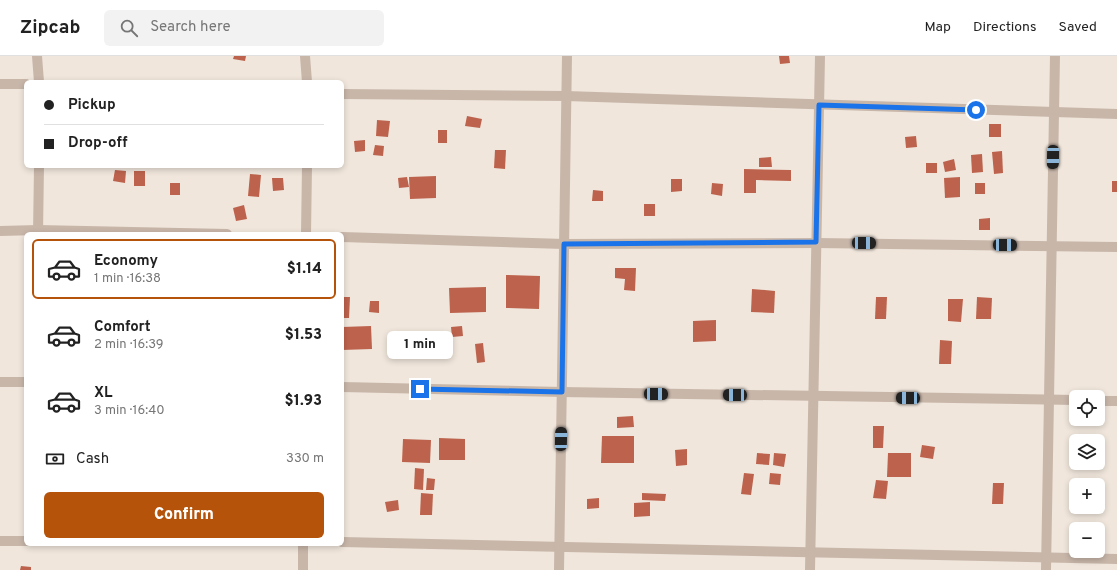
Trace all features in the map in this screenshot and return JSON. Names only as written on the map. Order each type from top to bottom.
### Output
[{"type":"street","points":[[37,56],[39,80]]},
{"type":"street","points":[[306,56],[307,80]]},
{"type":"street","points":[[559,570],[567,56]]},
{"type":"street","points":[[810,570],[820,56]]},
{"type":"street","points":[[1046,570],[1055,56]]},
{"type":"street","points":[[0,84],[24,84]]},
{"type":"street","points":[[344,94],[566,96],[1117,114]]},
{"type":"street","points":[[0,230],[38,232],[39,168]]},
{"type":"street","points":[[306,232],[307,168]]},
{"type":"street","points":[[344,237],[564,244],[816,242],[1117,247]]},
{"type":"street","points":[[0,382],[24,382]]},
{"type":"street","points":[[344,387],[1069,400]]},
{"type":"street","points":[[1105,400],[1117,401]]},
{"type":"street","points":[[0,541],[24,541]]},
{"type":"street","points":[[344,542],[1117,559]]},
{"type":"street","points":[[303,546],[303,570]]},
{"type":"building","points":[[234,56],[246,56],[245,61],[233,59]]},
{"type":"building","points":[[779,56],[789,56],[790,63],[780,64]]},
{"type":"building","points":[[467,116],[482,119],[480,128],[465,126]]},
{"type":"building","points":[[377,120],[390,121],[388,137],[376,136]]},
{"type":"building","points":[[989,124],[1001,124],[1001,137],[989,137]]},
{"type":"building","points":[[438,130],[447,130],[447,143],[438,143]]},
{"type":"building","points":[[916,136],[917,147],[906,148],[905,137]]},
{"type":"building","points":[[365,140],[365,151],[355,152],[354,141]]},
{"type":"building","points":[[375,145],[384,146],[383,156],[373,155]]},
{"type":"building","points":[[495,150],[506,150],[505,169],[494,168]]},
{"type":"building","points":[[1002,151],[1003,173],[994,174],[992,152]]},
{"type":"building","points":[[982,154],[983,172],[972,173],[971,155]]},
{"type":"building","points":[[771,157],[772,167],[759,167],[759,158]]},
{"type":"building","points":[[954,159],[956,170],[945,172],[943,162]]},
{"type":"building","points":[[926,163],[937,163],[937,173],[926,173]]},
{"type":"building","points":[[744,169],[791,170],[791,181],[756,180],[756,193],[744,193]]},
{"type":"building","points":[[115,170],[126,171],[125,183],[113,181]]},
{"type":"building","points":[[134,171],[145,171],[145,186],[134,186]]},
{"type":"building","points":[[250,174],[261,175],[259,197],[248,196]]},
{"type":"building","points":[[436,176],[436,198],[410,199],[409,177]]},
{"type":"building","points":[[407,177],[409,187],[399,188],[398,178]]},
{"type":"building","points":[[960,177],[960,197],[945,198],[944,178]]},
{"type":"building","points":[[272,178],[283,178],[284,190],[273,191]]},
{"type":"building","points":[[671,179],[682,179],[682,191],[671,192]]},
{"type":"building","points":[[1112,181],[1117,181],[1117,192],[1112,192]]},
{"type":"building","points":[[170,183],[180,183],[180,195],[170,195]]},
{"type":"building","points":[[712,183],[723,184],[722,196],[711,194]]},
{"type":"building","points":[[975,183],[985,183],[985,194],[975,194]]},
{"type":"building","points":[[593,190],[603,191],[603,201],[592,201]]},
{"type":"building","points":[[644,204],[655,204],[655,216],[644,216]]},
{"type":"building","points":[[244,205],[247,219],[236,221],[233,208]]},
{"type":"building","points":[[990,218],[990,230],[979,230],[979,219]]},
{"type":"building","points":[[615,268],[636,268],[635,291],[624,290],[625,279],[615,278]]},
{"type":"building","points":[[506,275],[540,276],[539,309],[506,308]]},
{"type":"building","points":[[486,287],[486,312],[450,313],[449,288]]},
{"type":"building","points":[[752,289],[775,291],[774,313],[751,312]]},
{"type":"building","points":[[344,297],[350,297],[349,318],[344,318]]},
{"type":"building","points":[[876,297],[887,297],[886,319],[875,319]]},
{"type":"building","points":[[977,297],[992,298],[991,319],[976,319]]},
{"type":"building","points":[[948,299],[963,299],[961,322],[948,321]]},
{"type":"building","points":[[370,301],[379,301],[379,313],[369,312]]},
{"type":"building","points":[[716,320],[716,341],[693,342],[693,321]]},
{"type":"building","points":[[371,326],[372,349],[344,350],[344,327]]},
{"type":"building","points":[[462,326],[463,336],[452,337],[451,327]]},
{"type":"building","points":[[940,340],[952,341],[951,364],[939,364]]},
{"type":"building","points":[[483,343],[485,362],[477,363],[475,344]]},
{"type":"building","points":[[633,416],[634,427],[617,428],[617,417]]},
{"type":"building","points":[[873,426],[884,426],[883,448],[873,448]]},
{"type":"building","points":[[602,436],[634,436],[634,463],[601,463]]},
{"type":"building","points":[[439,438],[465,439],[465,460],[439,460]]},
{"type":"building","points":[[403,439],[431,440],[430,463],[402,462]]},
{"type":"building","points":[[922,445],[935,447],[933,459],[920,457]]},
{"type":"building","points":[[687,449],[687,465],[676,466],[675,450]]},
{"type":"building","points":[[757,453],[770,454],[769,465],[756,464]]},
{"type":"building","points":[[774,453],[786,454],[784,467],[773,465]]},
{"type":"building","points":[[888,453],[911,453],[911,477],[887,477]]},
{"type":"building","points":[[415,468],[424,469],[423,490],[414,489]]},
{"type":"building","points":[[744,473],[754,474],[751,495],[741,494]]},
{"type":"building","points":[[770,473],[781,474],[780,485],[769,484]]},
{"type":"building","points":[[427,478],[435,479],[434,490],[426,490]]},
{"type":"building","points":[[876,480],[888,481],[886,499],[873,498]]},
{"type":"building","points":[[993,483],[1004,483],[1003,504],[992,504]]},
{"type":"building","points":[[421,493],[433,494],[432,515],[420,515]]},
{"type":"building","points":[[642,493],[666,494],[665,501],[642,500]]},
{"type":"building","points":[[599,498],[599,508],[587,509],[587,499]]},
{"type":"building","points":[[398,500],[399,510],[387,512],[385,502]]},
{"type":"building","points":[[650,502],[650,516],[634,517],[634,503]]},
{"type":"building","points":[[21,566],[31,567],[31,570],[20,570]]},
{"type":"route","points":[[420,389],[562,392],[564,244],[816,242],[819,105],[976,110]]}]
